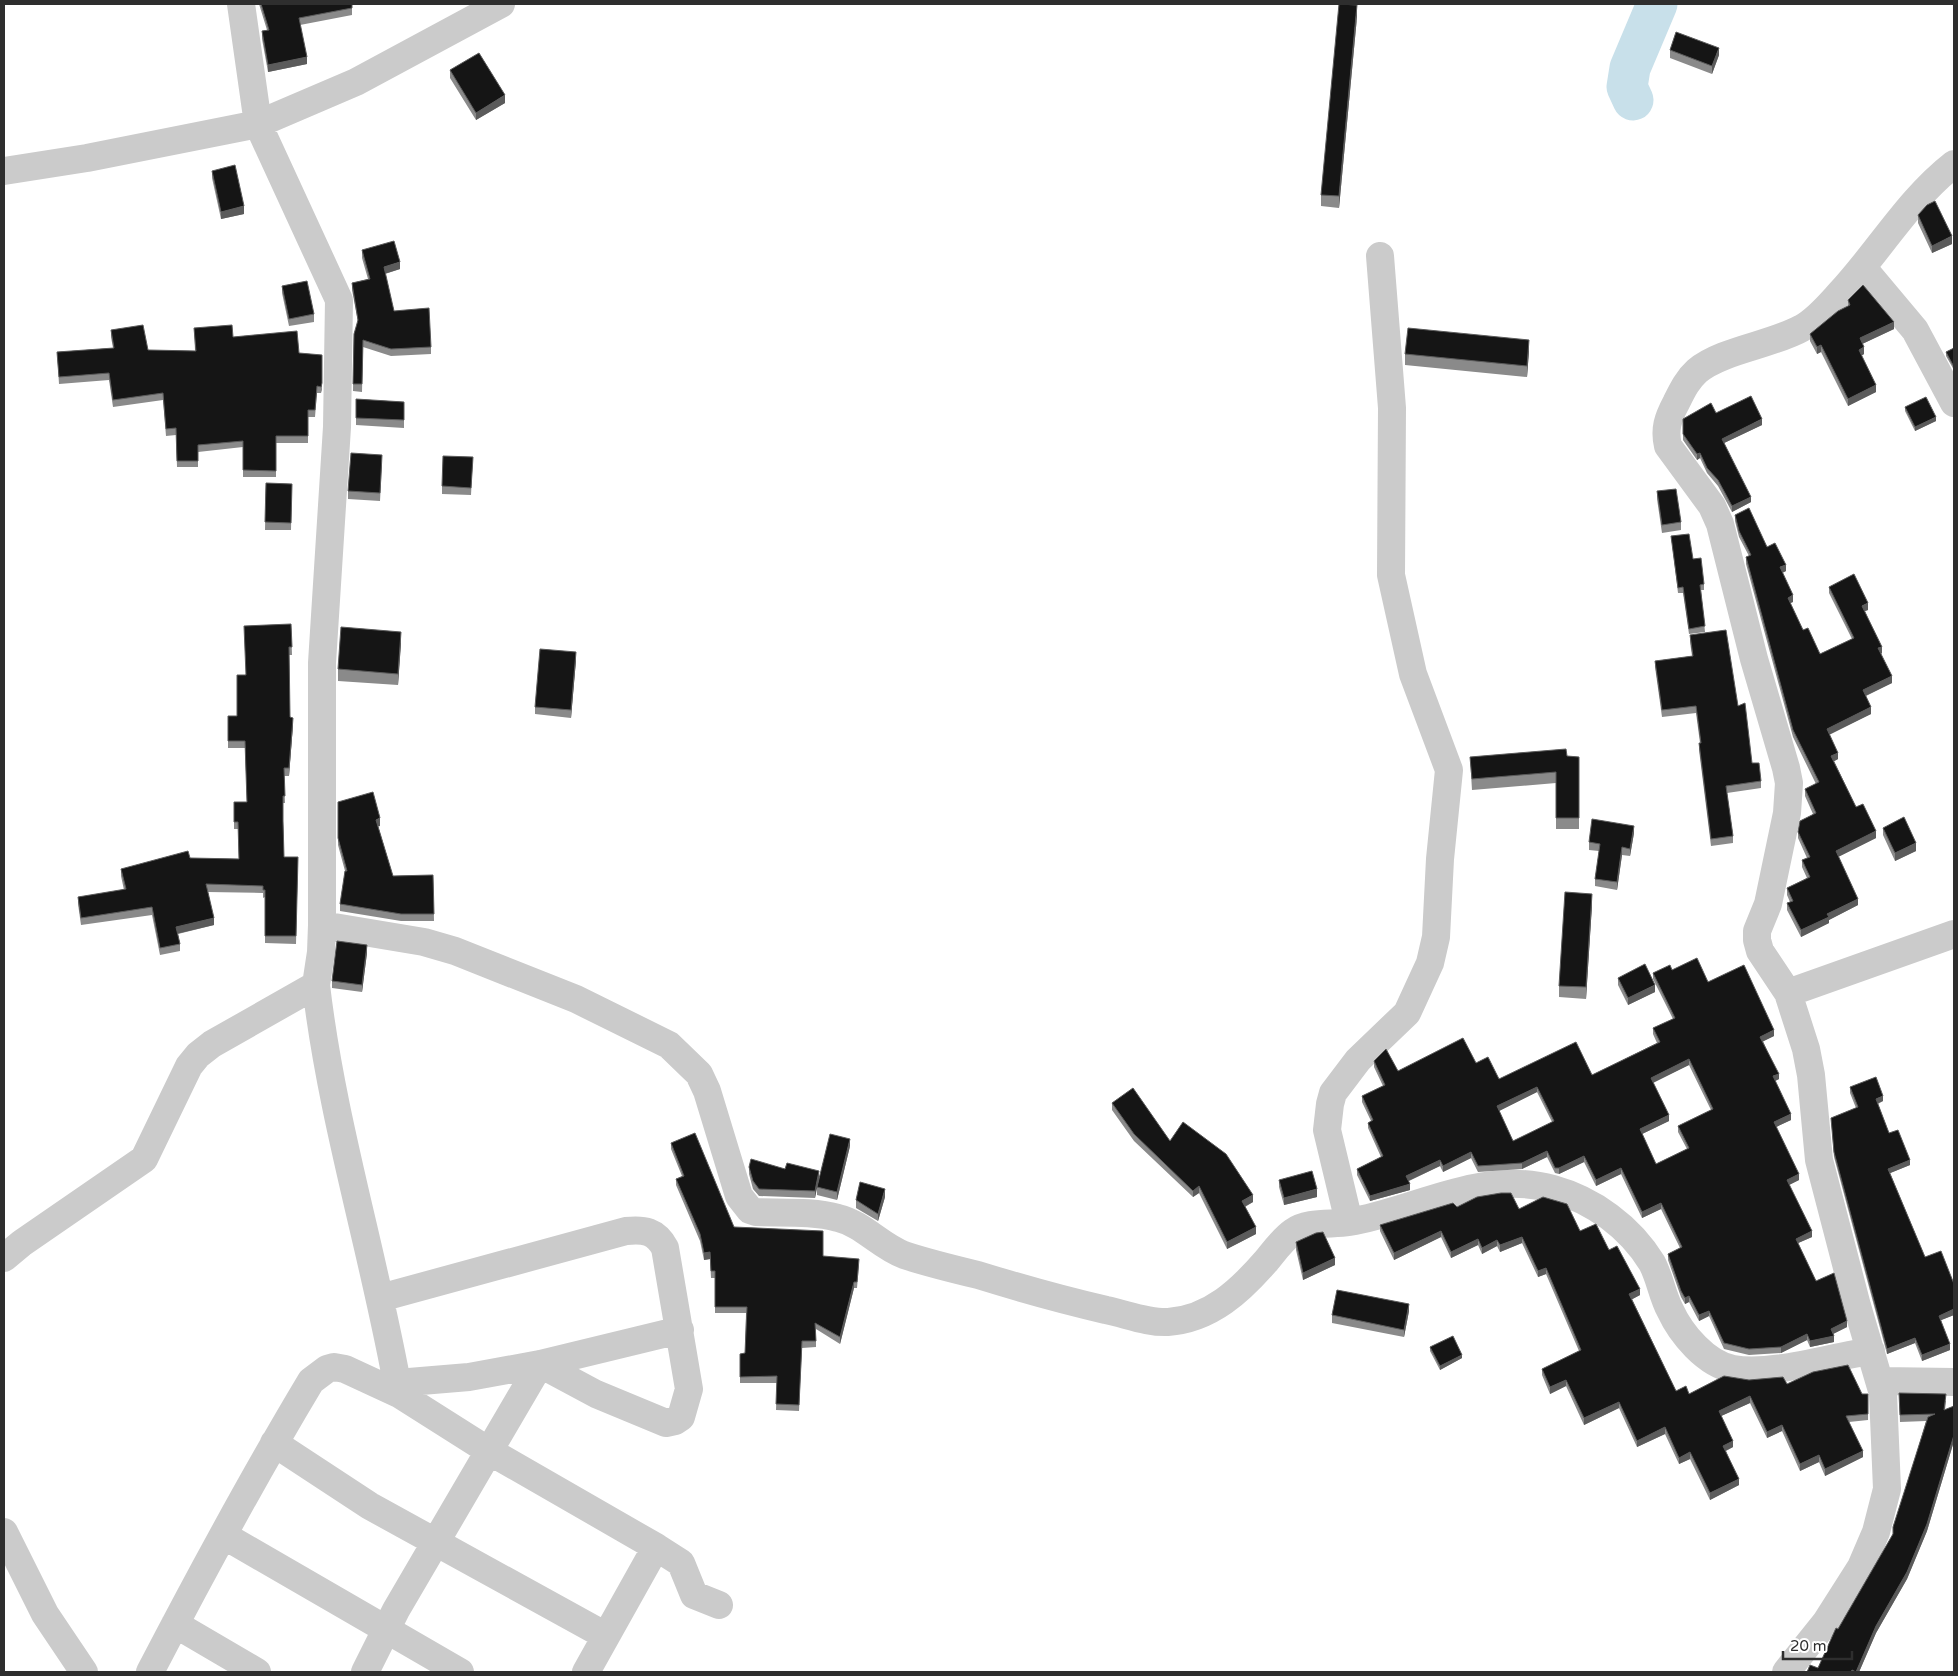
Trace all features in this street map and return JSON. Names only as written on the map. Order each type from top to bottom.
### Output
[{"type":"street","points":[[241,4],[258,124],[340,300],[337,427],[322,663],[322,924],[321,952],[316,985],[333,1089],[380,1298],[398,1388]]},
{"type":"street","points":[[4,171],[87,158],[258,124],[356,82],[501,4]]},
{"type":"street","points":[[1786,1672],[1826,1622],[1861,1567],[1879,1524],[1887,1488],[1883,1394],[1881,1381],[1857,1306],[1819,1160],[1809,1063],[1788,993],[1760,951],[1757,940],[1757,931],[1768,904],[1787,813],[1789,783],[1786,768],[1754,659],[1720,524],[1712,506],[1668,446],[1666,434],[1668,419],[1687,381],[1697,371],[1710,363],[1803,328],[1863,268],[1915,202],[1954,164]]},
{"type":"street","points":[[1349,1222],[1327,1130],[1330,1104],[1333,1093],[1358,1060],[1406,1013],[1430,962],[1436,937],[1440,859],[1449,770],[1413,674],[1391,575],[1392,408],[1380,256]]},
{"type":"street","points":[[1863,268],[1915,330],[1954,403]]},
{"type":"street","points":[[322,924],[424,942],[455,951],[576,999],[669,1045],[700,1074],[739,1196],[750,1210],[756,1212],[836,1217],[848,1221],[902,1254],[1086,1305],[1168,1322],[1200,1315],[1216,1307],[1236,1293],[1285,1238],[1298,1229],[1349,1222],[1459,1191],[1490,1186],[1524,1184],[1550,1188],[1576,1196],[1598,1208],[1619,1224],[1638,1244],[1652,1263],[1669,1310],[1677,1324],[1701,1352],[1716,1362],[1730,1368],[1776,1369],[1871,1351]]},
{"type":"street","points":[[1788,993],[1954,934]]},
{"type":"street","points":[[4,1258],[22,1243],[144,1159],[189,1066],[198,1055],[212,1044],[316,985]]},
{"type":"street","points":[[380,1298],[626,1231],[652,1232],[660,1239],[665,1248],[689,1389],[681,1417],[666,1423],[596,1394],[540,1364]]},
{"type":"street","points":[[398,1388],[540,1364],[680,1330]]},
{"type":"street","points":[[365,1672],[388,1630],[396,1610],[540,1364]]},
{"type":"street","points":[[150,1672],[223,1535],[311,1381],[327,1369],[334,1367],[345,1369],[398,1388],[490,1451],[656,1547],[681,1563],[694,1595],[719,1605]]},
{"type":"street","points":[[1881,1381],[1954,1382]]},
{"type":"street","points":[[274,1443],[370,1506],[606,1636]]},
{"type":"street","points":[[4,1532],[45,1614],[84,1672]]},
{"type":"street","points":[[223,1535],[460,1672]]},
{"type":"street","points":[[586,1672],[656,1547]]},
{"type":"street","points":[[175,1624],[257,1672]]},
{"type":"building","points":[[261,4],[352,4],[352,8],[299,18],[307,57],[268,65],[262,31],[269,30]]},
{"type":"building","points":[[1339,4],[1357,5],[1339,196],[1321,195]]},
{"type":"building","points":[[1676,32],[1719,48],[1712,66],[1670,50]]},
{"type":"building","points":[[479,53],[505,95],[476,113],[450,70]]},
{"type":"building","points":[[235,165],[244,206],[221,212],[212,171]]},
{"type":"building","points":[[1935,201],[1952,236],[1932,246],[1918,215],[1927,205]]},
{"type":"building","points":[[394,241],[400,262],[384,267],[394,311],[429,308],[431,347],[391,349],[363,340],[362,384],[353,384],[354,334],[358,320],[352,283],[370,279],[362,250]]},
{"type":"building","points":[[307,281],[314,314],[289,319],[282,286]]},
{"type":"building","points":[[1863,285],[1894,322],[1860,338],[1864,347],[1859,350],[1876,385],[1848,399],[1821,345],[1817,347],[1810,334],[1838,311],[1850,305],[1848,300]]},
{"type":"building","points":[[143,325],[148,350],[196,351],[194,328],[232,325],[233,337],[297,331],[299,353],[322,355],[322,383],[321,387],[317,386],[315,410],[308,410],[308,436],[276,436],[276,471],[243,470],[243,441],[198,445],[198,461],[177,461],[176,428],[166,429],[163,393],[113,400],[109,373],[59,377],[57,352],[114,348],[111,330]]},
{"type":"building","points":[[1408,328],[1529,340],[1527,366],[1405,354]]},
{"type":"building","points":[[1954,348],[1954,367],[1946,352]]},
{"type":"building","points":[[1751,396],[1762,419],[1722,439],[1751,497],[1732,506],[1718,480],[1707,468],[1700,453],[1697,454],[1683,434],[1683,419],[1711,403],[1716,413]]},
{"type":"building","points":[[1926,397],[1936,417],[1915,427],[1905,407]]},
{"type":"building","points":[[356,399],[404,402],[404,420],[356,418]]},
{"type":"building","points":[[351,453],[382,455],[380,493],[348,491]]},
{"type":"building","points":[[443,456],[473,457],[471,488],[442,486]]},
{"type":"building","points":[[266,483],[292,484],[291,523],[265,522]]},
{"type":"building","points":[[1676,489],[1681,522],[1662,525],[1657,491]]},
{"type":"building","points":[[1749,508],[1767,547],[1775,543],[1786,565],[1780,567],[1793,595],[1788,598],[1803,630],[1808,628],[1820,654],[1854,638],[1829,587],[1854,574],[1868,603],[1862,606],[1882,647],[1878,648],[1892,676],[1863,690],[1871,707],[1827,729],[1838,753],[1831,756],[1856,807],[1863,804],[1876,831],[1836,851],[1858,899],[1827,914],[1829,917],[1801,930],[1787,903],[1793,901],[1787,888],[1810,877],[1802,860],[1810,857],[1798,832],[1800,821],[1816,813],[1805,789],[1819,782],[1793,730],[1746,557],[1751,555],[1739,531],[1735,515]]},
{"type":"building","points":[[1689,534],[1693,559],[1701,558],[1704,584],[1700,585],[1705,626],[1689,629],[1683,587],[1678,588],[1671,536]]},
{"type":"building","points":[[291,624],[292,647],[289,647],[290,717],[293,718],[289,768],[284,768],[285,796],[283,796],[283,821],[284,857],[298,857],[296,936],[265,936],[265,890],[263,890],[263,886],[206,884],[214,918],[176,927],[180,944],[160,948],[152,907],[81,918],[78,897],[126,889],[121,869],[188,851],[190,858],[239,859],[238,822],[234,822],[234,802],[247,802],[245,741],[228,741],[228,716],[237,716],[237,675],[246,675],[244,626]]},
{"type":"building","points":[[341,627],[401,632],[398,674],[338,669]]},
{"type":"building","points":[[1726,630],[1738,706],[1745,703],[1752,763],[1759,763],[1761,781],[1726,786],[1733,836],[1711,839],[1696,706],[1662,710],[1655,661],[1693,656],[1690,635]]},
{"type":"building","points":[[540,649],[576,652],[571,710],[535,707]]},
{"type":"building","points":[[1566,749],[1567,756],[1579,757],[1579,818],[1556,818],[1556,772],[1472,779],[1470,757]]},
{"type":"building","points":[[373,792],[380,818],[376,820],[393,876],[433,875],[434,914],[401,914],[340,904],[345,871],[347,871],[338,838],[338,802]]},
{"type":"building","points":[[1904,817],[1916,843],[1895,853],[1883,828]]},
{"type":"building","points":[[1592,819],[1634,826],[1630,849],[1622,847],[1617,882],[1595,879],[1600,844],[1589,842]]},
{"type":"building","points":[[1565,892],[1592,894],[1586,987],[1559,986]]},
{"type":"building","points":[[337,941],[367,945],[362,985],[332,981]]},
{"type":"building","points":[[1697,958],[1708,982],[1744,965],[1774,1030],[1760,1037],[1779,1074],[1773,1076],[1791,1114],[1774,1122],[1799,1174],[1787,1180],[1812,1231],[1796,1239],[1816,1281],[1834,1273],[1847,1321],[1831,1329],[1834,1336],[1810,1341],[1807,1334],[1781,1347],[1749,1349],[1724,1343],[1709,1311],[1699,1315],[1689,1296],[1685,1298],[1681,1291],[1668,1254],[1682,1247],[1661,1203],[1642,1212],[1621,1168],[1596,1180],[1584,1156],[1559,1168],[1555,1168],[1547,1151],[1522,1163],[1478,1166],[1471,1152],[1443,1166],[1440,1160],[1406,1176],[1410,1184],[1370,1196],[1357,1169],[1383,1156],[1368,1123],[1373,1120],[1362,1096],[1385,1085],[1374,1061],[1386,1049],[1398,1071],[1463,1038],[1476,1063],[1488,1057],[1499,1079],[1576,1042],[1592,1075],[1660,1042],[1653,1028],[1675,1018],[1653,973],[1670,965],[1672,970]],"holes":[[[1689,1059],[1713,1109],[1678,1126],[1689,1148],[1656,1164],[1640,1129],[1669,1115],[1651,1078]],[[1537,1087],[1554,1121],[1513,1141],[1497,1106]]]},
{"type":"building","points":[[1645,964],[1655,985],[1628,998],[1618,978]]},
{"type":"building","points":[[1876,1077],[1883,1096],[1876,1099],[1889,1133],[1898,1130],[1910,1160],[1888,1169],[1925,1257],[1941,1251],[1954,1284],[1954,1309],[1939,1316],[1950,1344],[1922,1355],[1915,1338],[1887,1349],[1834,1152],[1831,1118],[1858,1107],[1850,1087]]},
{"type":"building","points":[[1133,1088],[1170,1141],[1183,1122],[1226,1154],[1253,1195],[1242,1201],[1256,1227],[1227,1242],[1199,1186],[1193,1191],[1134,1134],[1112,1103]]},
{"type":"building","points":[[695,1133],[734,1227],[823,1231],[823,1256],[859,1259],[857,1282],[854,1282],[840,1337],[815,1323],[816,1341],[802,1341],[799,1405],[776,1404],[777,1376],[740,1377],[740,1354],[745,1353],[747,1307],[715,1307],[715,1271],[711,1271],[710,1252],[704,1253],[700,1234],[676,1179],[684,1176],[671,1143]]},
{"type":"building","points":[[830,1134],[850,1139],[837,1192],[817,1187]]},
{"type":"building","points":[[751,1159],[785,1169],[787,1163],[819,1171],[815,1191],[759,1189],[753,1181],[749,1167]]},
{"type":"building","points":[[1312,1171],[1317,1189],[1284,1198],[1279,1180]]},
{"type":"building","points":[[860,1182],[885,1189],[878,1214],[856,1200]]},
{"type":"building","points":[[1511,1193],[1519,1209],[1543,1197],[1567,1204],[1580,1231],[1596,1224],[1609,1250],[1617,1246],[1640,1289],[1629,1294],[1676,1391],[1686,1386],[1689,1394],[1724,1376],[1749,1380],[1783,1377],[1787,1384],[1813,1372],[1848,1365],[1862,1394],[1868,1394],[1868,1414],[1846,1416],[1863,1451],[1825,1469],[1819,1455],[1800,1464],[1782,1425],[1767,1432],[1750,1396],[1719,1411],[1733,1441],[1723,1446],[1739,1479],[1710,1493],[1690,1452],[1679,1458],[1665,1427],[1637,1441],[1619,1402],[1584,1418],[1566,1380],[1550,1387],[1542,1369],[1581,1350],[1546,1268],[1538,1271],[1522,1237],[1500,1245],[1497,1240],[1482,1248],[1478,1239],[1451,1252],[1441,1231],[1394,1253],[1380,1225],[1453,1203],[1457,1207],[1477,1197]]},
{"type":"building","points":[[1323,1232],[1335,1258],[1303,1273],[1296,1242]]},
{"type":"building","points":[[1337,1290],[1409,1304],[1404,1330],[1332,1315]]},
{"type":"building","points":[[1453,1336],[1462,1355],[1440,1366],[1430,1347]]},
{"type":"building","points":[[1899,1393],[1946,1394],[1944,1410],[1954,1406],[1954,1435],[1927,1524],[1907,1572],[1876,1626],[1856,1672],[1852,1670],[1851,1672],[1807,1672],[1810,1665],[1818,1668],[1836,1628],[1838,1629],[1893,1534],[1893,1527],[1928,1417],[1935,1414],[1900,1415]]},
{"type":"waterway","points":[[1633,100],[1627,87],[1630,68],[1657,4]]}]
